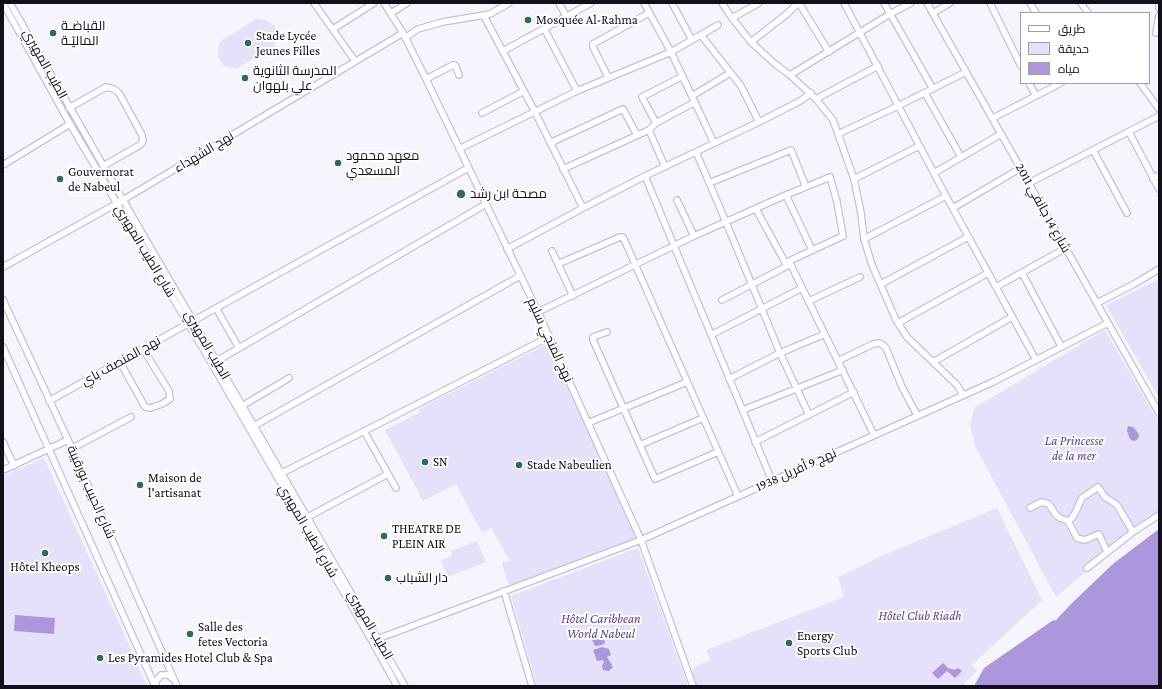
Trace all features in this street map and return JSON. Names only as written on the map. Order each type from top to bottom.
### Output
[{"type":"street","name":"شارع الطيب المهيري","points":[[4,3],[70,124],[120,202],[375,640],[397,686]]},
{"type":"street","name":"الطيب المهيري","points":[[10,3],[103,166],[120,202]]},
{"type":"street","points":[[314,3],[355,61]]},
{"type":"street","points":[[332,29],[374,3]]},
{"type":"street","name":"نهج المنجي سليم","points":[[384,3],[404,36],[426,79],[538,312],[641,540],[694,686]]},
{"type":"street","points":[[391,13],[407,3]]},
{"type":"street","name":"نهج الشهداء","points":[[3,267],[120,202],[355,61],[418,29],[443,22],[484,16],[509,3]]},
{"type":"street","points":[[559,3],[566,16]]},
{"type":"street","points":[[503,51],[591,3]]},
{"type":"street","points":[[644,3],[671,52],[714,143]]},
{"type":"street","points":[[672,3],[692,40]]},
{"type":"street","points":[[722,3],[751,42],[775,64],[790,75],[808,95],[816,99],[833,120],[854,179],[861,213],[864,239],[872,265],[898,323],[907,337],[957,385],[962,395]]},
{"type":"street","points":[[732,18],[760,3]]},
{"type":"street","points":[[751,42],[799,3],[829,52]]},
{"type":"street","points":[[844,3],[952,208],[1036,360]]},
{"type":"street","points":[[884,3],[933,89]]},
{"type":"street","points":[[790,75],[890,14],[911,3]]},
{"type":"street","name":"شارع 14 جانفي 2011","points":[[927,3],[1159,413]]},
{"type":"street","points":[[933,13],[950,3]]},
{"type":"street","points":[[990,3],[1020,64]]},
{"type":"street","points":[[1030,3],[1035,12]]},
{"type":"street","points":[[1081,3],[1087,12]]},
{"type":"street","points":[[1159,3],[1159,8]]},
{"type":"street","points":[[608,77],[593,48],[593,44],[649,13]]},
{"type":"street","points":[[484,16],[535,112],[583,208]]},
{"type":"street","points":[[1157,32],[1159,16]]},
{"type":"street","points":[[459,149],[577,91],[671,52],[718,25]]},
{"type":"street","points":[[544,28],[577,91]]},
{"type":"street","points":[[700,35],[745,92],[759,122]]},
{"type":"street","points":[[426,79],[453,65],[455,65],[459,75]]},
{"type":"street","points":[[816,99],[878,66]]},
{"type":"street","points":[[838,134],[966,72]]},
{"type":"street","points":[[692,96],[730,73]]},
{"type":"street","points":[[656,123],[642,97],[683,76]]},
{"type":"street","points":[[1030,84],[1036,96]]},
{"type":"street","points":[[993,118],[1058,84]]},
{"type":"street","points":[[1141,84],[1159,109]]},
{"type":"street","points":[[70,108],[106,87],[114,89],[119,93],[142,135],[143,141],[140,145],[103,166]]},
{"type":"street","points":[[482,113],[524,91]]},
{"type":"street","points":[[925,93],[961,157]]},
{"type":"street","points":[[507,249],[645,176],[759,122],[800,101],[808,95]]},
{"type":"street","points":[[564,169],[649,130],[656,123],[695,102]]},
{"type":"street","points":[[550,143],[622,109],[624,109],[637,135]]},
{"type":"street","points":[[1029,183],[1159,116]]},
{"type":"street","points":[[3,165],[70,124]]},
{"type":"street","points":[[649,130],[665,167]]},
{"type":"street","points":[[1129,132],[1159,189]]},
{"type":"street","points":[[934,173],[1001,134]]},
{"type":"street","points":[[854,179],[919,146]]},
{"type":"street","points":[[709,183],[791,150],[806,187]]},
{"type":"street","points":[[1093,150],[1127,213]]},
{"type":"street","points":[[696,152],[780,353],[809,415]]},
{"type":"street","name":"نهج المنصف باي","points":[[49,401],[468,168]]},
{"type":"street","points":[[952,208],[1021,168]]},
{"type":"street","points":[[1153,179],[1159,175]]},
{"type":"street","points":[[645,176],[772,481]]},
{"type":"street","points":[[538,312],[694,236],[786,195],[829,177],[831,178],[837,202],[843,235],[842,237],[812,250],[752,285],[722,300]]},
{"type":"street","points":[[786,195],[812,250]]},
{"type":"street","points":[[864,239],[946,196]]},
{"type":"street","points":[[677,200],[694,236]]},
{"type":"street","points":[[214,362],[486,204]]},
{"type":"street","points":[[756,209],[809,301],[874,435]]},
{"type":"street","points":[[558,264],[622,236],[623,237],[738,496]]},
{"type":"street","points":[[881,284],[968,237]]},
{"type":"street","points":[[996,287],[1066,248]]},
{"type":"street","points":[[552,251],[573,296]]},
{"type":"street","points":[[1097,303],[1136,283],[1159,269]]},
{"type":"street","points":[[898,323],[988,273]]},
{"type":"street","points":[[1022,273],[1061,346]]},
{"type":"street","points":[[251,428],[520,276]]},
{"type":"street","points":[[809,301],[860,276]]},
{"type":"street","points":[[711,335],[802,288]]},
{"type":"street","name":"شارع الحبيب بورقيبة","points":[[3,300],[68,440],[175,684]]},
{"type":"street","points":[[216,308],[239,348]]},
{"type":"street","points":[[933,362],[1012,317]]},
{"type":"street","name":"نهج 9 أفريل 1938","points":[[375,640],[641,540],[993,382],[1108,323]]},
{"type":"street","points":[[607,332],[593,337],[593,340],[655,479],[718,452]]},
{"type":"street","points":[[729,379],[780,353],[825,334]]},
{"type":"street","points":[[278,474],[549,337]]},
{"type":"street","points":[[838,361],[873,344],[879,343],[883,345],[886,348],[902,387],[917,415]]},
{"type":"street","name":"شارع الحبيب بورقيبة","points":[[3,347],[155,686]]},
{"type":"street","points":[[120,362],[145,407],[150,408],[162,404],[170,399],[169,391],[143,349]]},
{"type":"street","name":"الطيب المهيري","points":[[214,362],[242,406],[251,428]]},
{"type":"street","points":[[743,410],[843,370]]},
{"type":"street","points":[[242,406],[289,378]]},
{"type":"street","points":[[588,423],[688,382]]},
{"type":"street","points":[[755,442],[854,392]]},
{"type":"street","points":[[71,449],[131,417]]},
{"type":"street","points":[[640,445],[703,418]]},
{"type":"street","points":[[364,431],[396,488]]},
{"type":"street","points":[[3,470],[68,440]]},
{"type":"street","points":[[3,442],[14,466]]},
{"type":"street","points":[[305,519],[388,474]]},
{"type":"street","points":[[1068,521],[1075,514],[1082,498],[1098,487],[1105,497],[1117,505],[1133,532]]},
{"type":"street","points":[[1030,508],[1041,502],[1047,502],[1055,514],[1068,521],[1078,538],[1085,540],[1099,534],[1107,552]]},
{"type":"street","points":[[1087,568],[1133,532],[1159,515]]},
{"type":"street","points":[[504,591],[532,686]]},
{"type":"street","name":"الطيب المهيري","points":[[375,640],[405,686]]},
{"type":"street","points":[[155,686],[156,681],[161,675],[168,675],[175,684]]},
{"type":"green space","name":"Stade Lycée Jeunes Filles","points":[[256,19],[266,20],[274,25],[278,36],[274,47],[237,68],[223,65],[218,56],[219,45],[222,40]]},
{"type":"green space","points":[[1159,279],[1159,398],[1106,305]]},
{"type":"green space","name":"La Princesse de la mer","points":[[1105,330],[1159,423],[1159,514],[1126,538],[1056,597],[975,446],[970,425],[974,408]]},
{"type":"green space","points":[[549,343],[637,538],[509,586],[502,562],[510,561],[491,528],[482,533],[456,484],[423,501],[385,430],[420,412],[419,409]]},
{"type":"green space","name":"Hôtel Kheops","points":[[44,458],[147,686],[3,686],[3,476]]},
{"type":"green space","name":"Hôtel Club Riadh","points":[[997,508],[1042,600],[972,665],[977,671],[964,684],[966,686],[697,686],[692,672],[695,667],[710,660],[706,650],[844,597],[838,577],[886,554]]},
{"type":"green space","points":[[477,541],[486,562],[448,577],[441,560],[452,556],[451,551]]},
{"type":"green space","name":"Hôtel Caribbean World Nabeul","points":[[638,548],[688,686],[537,686],[511,596]]},
{"type":"water","points":[[1128,426],[1133,427],[1138,433],[1139,436],[1137,440],[1133,441],[1130,439],[1127,431]]},
{"type":"water","points":[[1159,529],[1159,686],[974,686],[984,668],[1052,621],[1056,620],[1114,563]]},
{"type":"water","points":[[15,615],[55,618],[54,634],[14,631]]},
{"type":"water","points":[[603,634],[605,643],[595,646],[591,638]]},
{"type":"water","points":[[602,647],[609,649],[611,655],[607,657],[613,667],[609,671],[603,670],[603,660],[597,661],[593,650]]},
{"type":"water","points":[[943,663],[948,668],[955,670],[958,668],[962,671],[955,678],[947,671],[938,679],[932,673]]},
{"type":"place","name":"Mosquée Al-Rahma","points":[[528,20]]},
{"type":"place","name":"القباضـة الماليّـة","points":[[53,33]]},
{"type":"place","name":"Stade Lycée Jeunes Filles","points":[[248,43]]},
{"type":"place","name":"المدرسة الثانوية علي بلهوان","points":[[245,78]]},
{"type":"place","name":"معهد محمود المسعدي","points":[[338,163]]},
{"type":"place","name":"Gouvernorat de Nabeul","points":[[60,179]]},
{"type":"place","name":"مصحة ابن رشد","points":[[461,194]]},
{"type":"place","name":"SN","points":[[425,462]]},
{"type":"place","name":"Stade Nabeulien","points":[[519,465]]},
{"type":"place","name":"Maison de l'artisanat","points":[[140,485]]},
{"type":"place","name":"THEATRE DE PLEIN AIR","points":[[384,536]]},
{"type":"place","name":"Hôtel Kheops","points":[[45,553]]},
{"type":"place","name":"دار الشباب","points":[[388,578]]},
{"type":"place","name":"Salle des fetes Vectoria","points":[[190,634]]},
{"type":"place","name":"Energy Sports Club","points":[[789,643]]},
{"type":"place","name":"Les Pyramides Hotel Club & Spa","points":[[100,658]]}]
